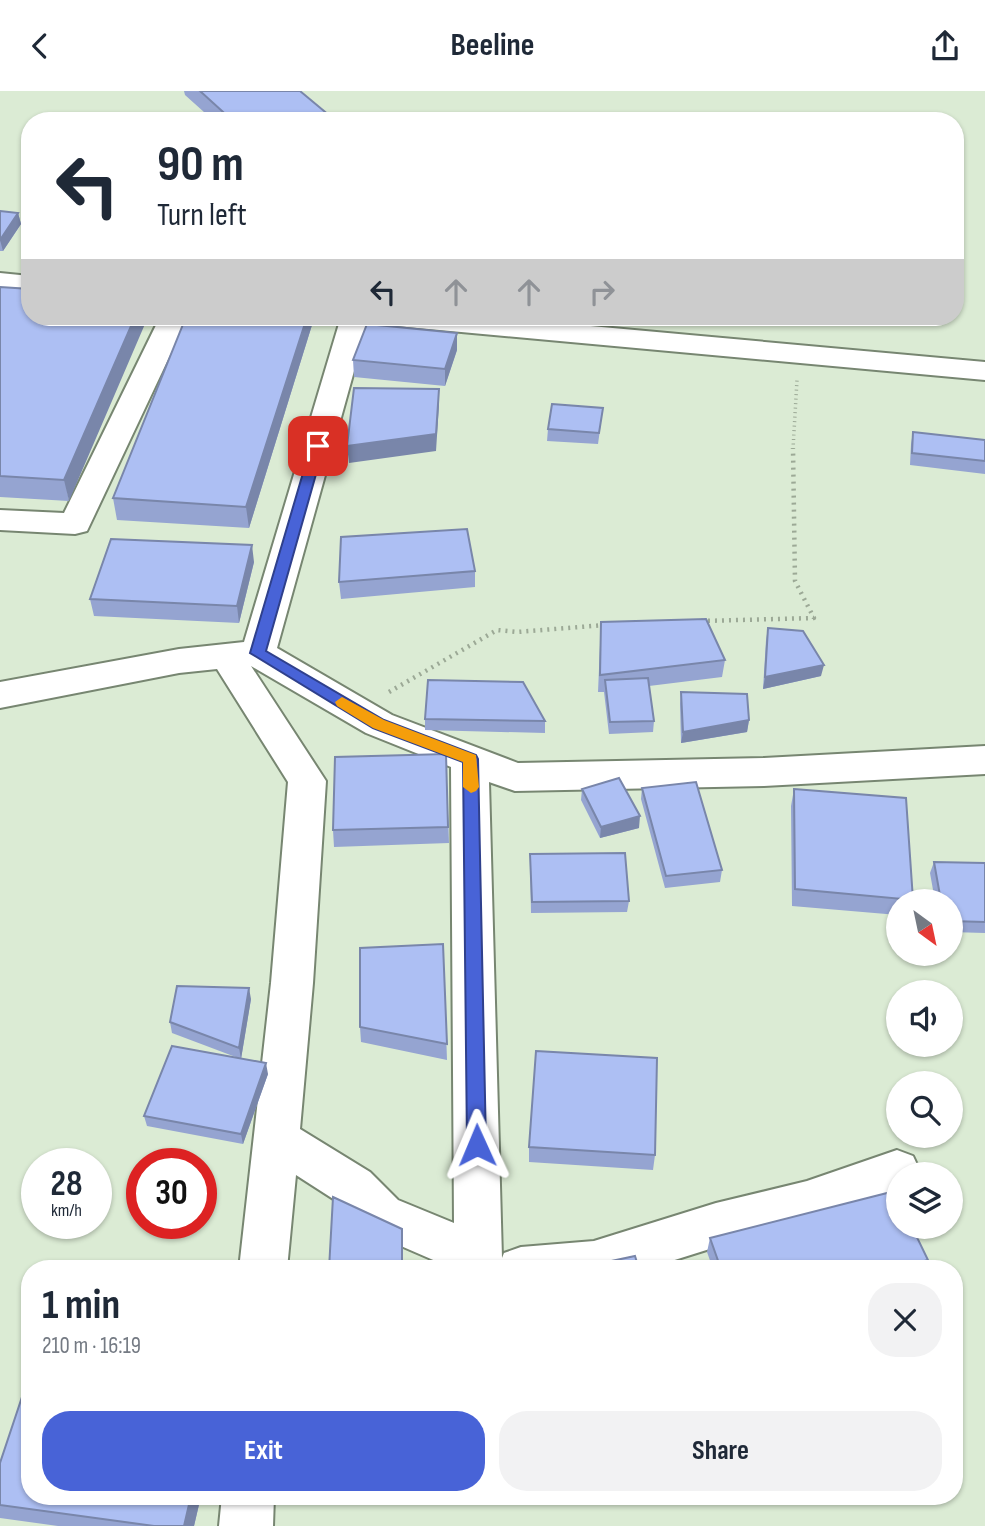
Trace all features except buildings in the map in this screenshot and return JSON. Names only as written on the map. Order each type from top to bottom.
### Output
[{"type":"street","points":[[0,281],[21,283]]},
{"type":"street","points":[[0,520],[75,524],[169,326]]},
{"type":"street","points":[[264,1260],[307,781],[242,655],[352,326]]},
{"type":"street","points":[[500,326],[985,371]]},
{"type":"street","points":[[0,695],[179,661],[242,655],[379,724],[515,777],[764,772],[985,760]]},
{"type":"street","points":[[470,759],[478,1260]]},
{"type":"street","points":[[276,1138],[354,1188],[381,1215],[474,1260]]},
{"type":"street","points":[[601,1260],[716,1225],[807,1202],[886,1175]]},
{"type":"street","points":[[246,1526],[247,1505]]},
{"type":"path","points":[[697,621],[814,618],[795,581],[793,445],[800,352]]},
{"type":"path","points":[[358,712],[408,680],[497,630],[517,632],[607,624]]},
{"type":"slow traffic","points":[[342,702],[379,724],[470,759],[471,787]]},
{"type":"route","points":[[318,446],[258,653],[379,724],[470,759],[477,1145]]}]
